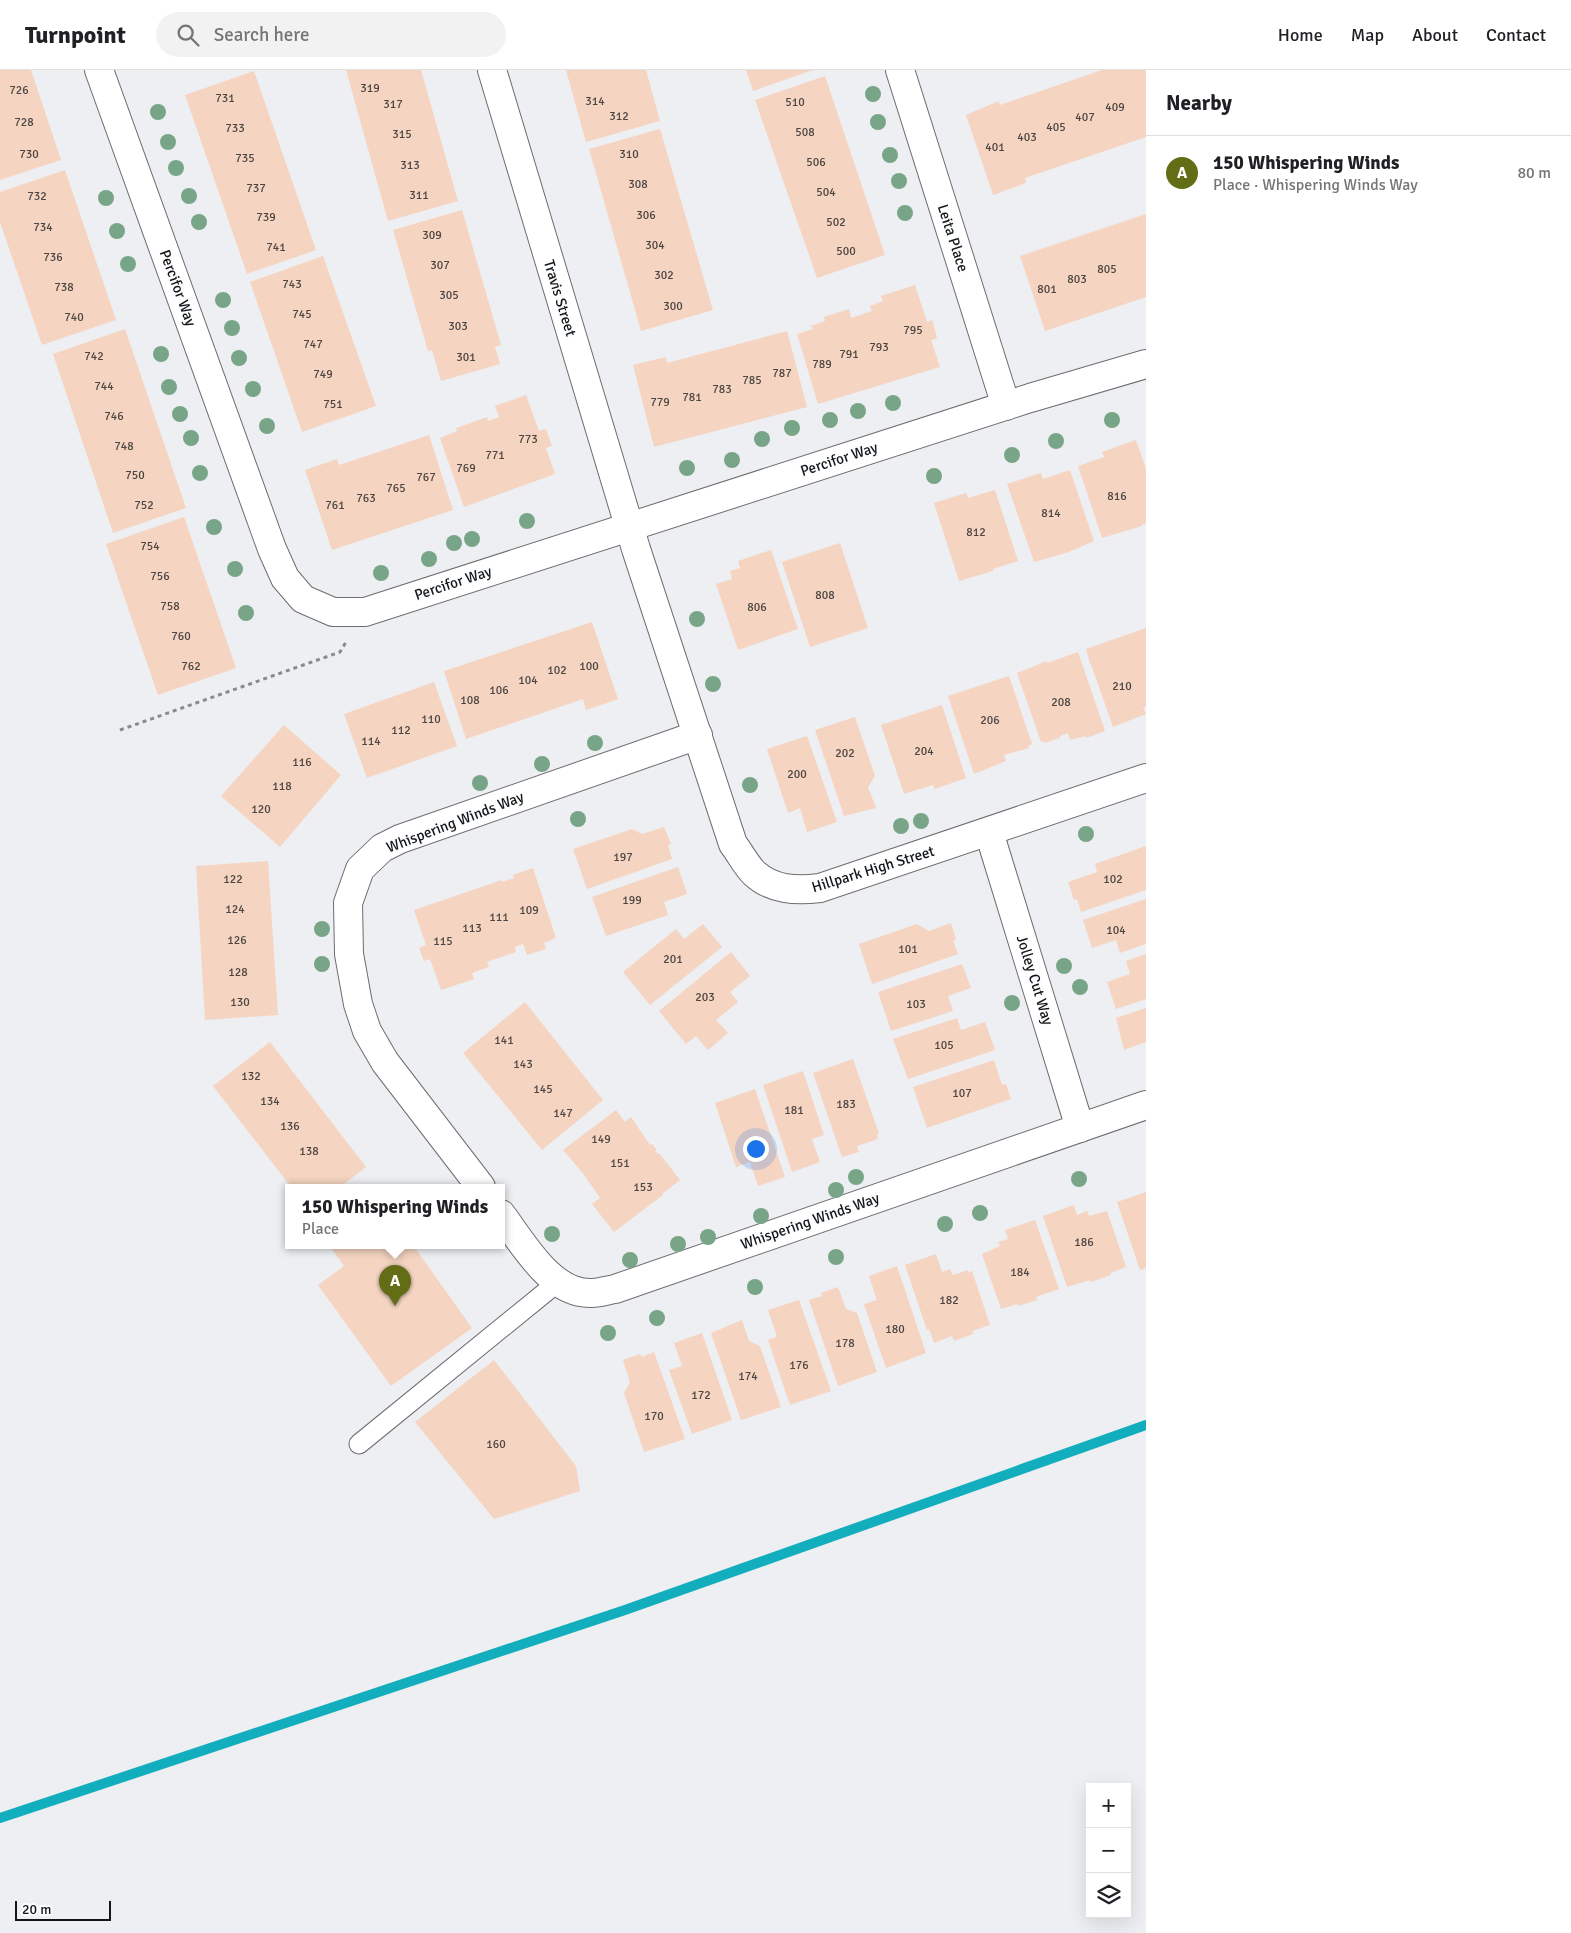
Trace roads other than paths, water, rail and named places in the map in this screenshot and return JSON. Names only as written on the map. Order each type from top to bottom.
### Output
[{"type":"street","name":"Percifor Way","points":[[99,70],[272,549],[285,578],[303,599],[333,612],[365,612],[1006,406],[1146,364]]},
{"type":"street","name":"Travis Street","points":[[492,70],[630,526]]},
{"type":"street","name":"Leita Place","points":[[900,70],[1006,406]]},
{"type":"street","name":"Hillpark High Street","points":[[630,526],[733,844],[753,872],[772,886],[800,890],[820,888],[1146,778]]},
{"type":"street","name":"Whispering Winds Way","points":[[479,1184],[385,1062],[367,1031],[358,1004],[349,954],[348,903],[360,869],[382,848],[400,839],[698,735]]},
{"type":"street","name":"Jolley Cut Way","points":[[989,832],[1080,1128]]},
{"type":"street","name":"Whispering Winds Way","points":[[505,1219],[542,1269],[566,1288],[591,1293],[615,1289],[1146,1106]]},
{"type":"lane","points":[[359,1444],[558,1282]]},
{"type":"waterway","points":[[0,1818],[625,1610],[1146,1425]]},
{"type":"place","name":"150 Whispering Winds","points":[[395,1306]]}]
